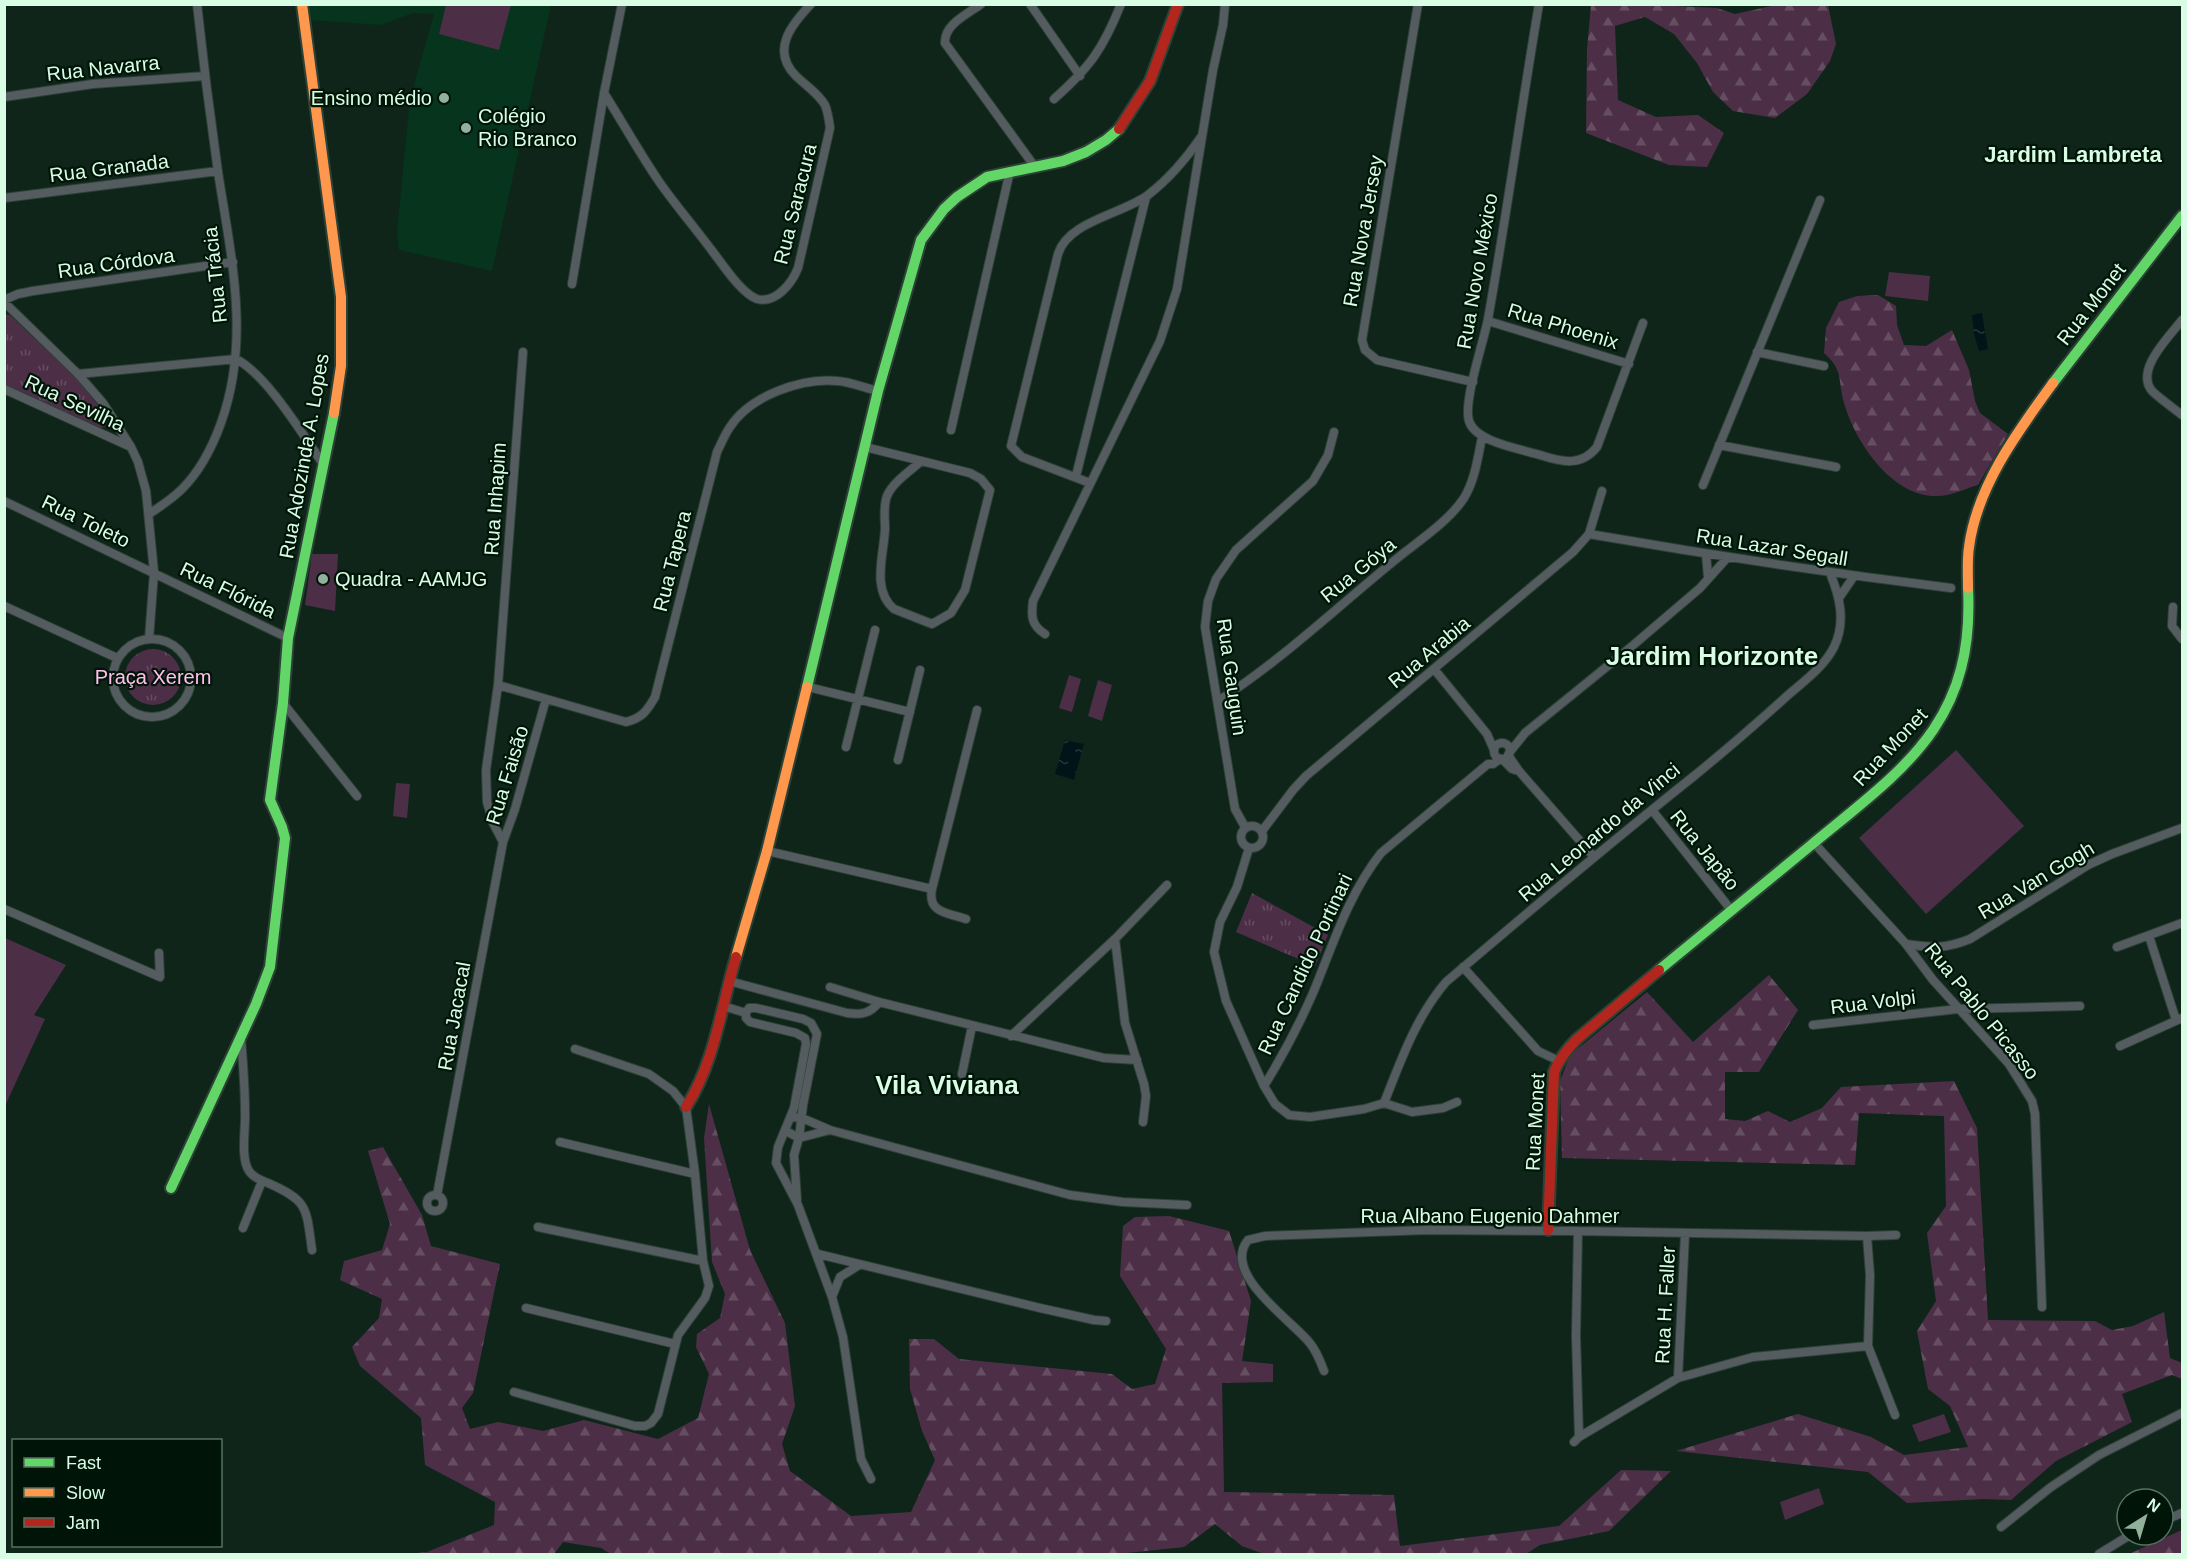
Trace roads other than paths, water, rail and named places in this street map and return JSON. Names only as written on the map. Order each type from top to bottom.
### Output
[{"type":"street","name":"Rua Trácia","points":[[149,514],[183,488],[204,462],[213,445],[224,413],[236,359],[237,317],[233,262],[218,171],[197,4]]},
{"type":"street","name":"Rua Adozinda A. Lopes","points":[[171,1188],[241,1037],[270,967],[285,838],[282,822],[270,800],[283,703],[288,638],[334,412],[341,366],[341,297],[302,4]]},
{"type":"street","points":[[572,284],[604,93],[622,4]]},
{"type":"street","name":"Rua Saracura","points":[[604,93],[660,183],[730,275],[747,293],[757,299],[767,299],[779,294],[788,286],[798,268],[829,139],[830,128],[825,106],[818,96],[793,74],[786,62],[784,51],[787,36],[794,22],[812,4]]},
{"type":"street","points":[[981,4],[951,27],[945,34],[945,43],[1035,167]]},
{"type":"street","points":[[1030,4],[1080,76]]},
{"type":"street","points":[[1054,99],[1080,76],[1100,49],[1120,4]]},
{"type":"street","points":[[686,1107],[708,1063],[729,981],[768,851],[879,391],[921,240],[944,209],[957,197],[987,177],[1063,161],[1086,152],[1106,140],[1123,125],[1140,99],[1157,65],[1179,4]]},
{"type":"street","points":[[1045,634],[1036,628],[1033,622],[1031,613],[1033,601],[1160,341],[1172,307],[1177,289],[1225,4]]},
{"type":"street","name":"Rua Nova Jersey","points":[[1418,4],[1362,340],[1365,350],[1377,360],[1473,382]]},
{"type":"street","name":"Rua Novo México","points":[[1482,437],[1469,420],[1473,382],[1488,321],[1539,4]]},
{"type":"street","name":"Rua Navarra","points":[[4,97],[93,84],[205,76]]},
{"type":"street","points":[[1090,483],[1022,457],[1011,446],[1061,245],[1071,234],[1146,197],[1179,167],[1204,133]]},
{"type":"street","name":"Rua Granada","points":[[4,198],[218,171]]},
{"type":"street","points":[[951,430],[1010,171]]},
{"type":"street","points":[[1076,476],[1146,197]]},
{"type":"street","points":[[1703,485],[1820,200]]},
{"type":"street","name":"Rua Monet","points":[[1548,1230],[1554,1072],[1557,1060],[1565,1049],[1596,1022],[1887,783],[1923,744],[1944,714],[1956,686],[1968,637],[1968,548],[1972,527],[1990,484],[2052,384],[2182,216]]},
{"type":"street","name":"Rua Córdova","points":[[4,301],[18,294],[33,291],[233,262]]},
{"type":"street","points":[[4,301],[78,374],[103,403],[131,447],[144,477],[154,572],[149,639]]},
{"type":"street","points":[[2182,320],[2153,357],[2147,375],[2152,391],[2182,415]]},
{"type":"street","name":"Rua Phoenix","points":[[1488,321],[1629,364]]},
{"type":"street","points":[[1482,437],[1568,463],[1590,456],[1597,447],[1643,323]]},
{"type":"street","name":"Rua Inhapim","points":[[498,685],[523,352]]},
{"type":"street","points":[[1757,352],[1824,366]]},
{"type":"street","points":[[78,374],[236,359],[247,366],[269,390],[296,423],[322,464]]},
{"type":"street","name":"Rua Tapera","points":[[498,685],[626,722],[637,719],[647,712],[655,697],[717,452],[730,425],[751,407],[773,393],[805,382],[838,381],[879,391]]},
{"type":"street","name":"Rua Sevilha","points":[[4,389],[131,447]]},
{"type":"street","name":"Rua Gauguin","points":[[1245,827],[1236,810],[1205,627],[1208,601],[1216,579],[1236,550],[1313,481],[1326,460],[1334,432]]},
{"type":"street","name":"Rua Góya","points":[[1218,701],[1271,663],[1450,514],[1463,499],[1471,483],[1482,437]]},
{"type":"street","points":[[1719,445],[1836,467]]},
{"type":"street","points":[[865,447],[970,473],[981,479],[990,490],[965,590],[951,613],[932,624],[888,605],[885,600],[880,565],[887,496],[894,485],[920,462]]},
{"type":"street","name":"Rua Arabia","points":[[1245,827],[1240,839],[1249,848],[1255,848],[1262,843],[1262,831],[1306,776],[1551,572],[1589,534],[1602,491]]},
{"type":"street","name":"Rua Toleto","points":[[4,501],[154,572]]},
{"type":"street","name":"Rua Lazar Segall","points":[[1589,534],[1727,558],[1951,588]]},
{"type":"street","points":[[1706,554],[1708,577]]},
{"type":"street","name":"Rua Candido Portinari","points":[[1264,1086],[1312,995],[1362,878],[1381,853],[1488,764],[1493,764],[1502,752],[1631,648],[1700,588],[1727,558]]},
{"type":"street","name":"Rua Flórida","points":[[154,572],[288,638]]},
{"type":"street","name":"Rua Leonardo da Vinci","points":[[1384,1103],[1423,1013],[1446,982],[1737,740],[1813,674],[1826,659],[1839,633],[1842,614],[1830,573]]},
{"type":"street","points":[[1839,598],[1854,576]]},
{"type":"street","points":[[4,606],[117,658]]},
{"type":"street","points":[[2173,607],[2172,626],[2182,639]]},
{"type":"street","points":[[846,747],[875,630]]},
{"type":"street","points":[[149,639],[161,640],[173,645],[183,654],[189,666],[191,678],[189,691],[173,711],[161,716],[148,717],[135,713],[117,696],[113,683],[113,670],[117,658],[125,648],[136,642],[149,639]]},
{"type":"street","points":[[1434,669],[1502,752],[1512,769],[1519,771],[1594,857]]},
{"type":"street","points":[[898,760],[920,670]]},
{"type":"street","name":"Rua Faisão","points":[[498,685],[486,770],[486,786],[487,802],[493,823],[503,842]]},
{"type":"street","points":[[808,687],[910,712]]},
{"type":"street","name":"Rua Faisão","points":[[503,842],[515,809],[546,699]]},
{"type":"street","points":[[283,703],[357,796]]},
{"type":"street","points":[[966,919],[939,911],[932,904],[930,897],[978,710]]},
{"type":"street","name":"Rua Japão","points":[[1652,810],[1732,911]]},
{"type":"street","points":[[1245,827],[1254,825],[1262,831]]},
{"type":"street","name":"Rua Van Gogh","points":[[1906,944],[1928,947],[1951,946],[1970,939],[2088,865],[2182,828]]},
{"type":"street","name":"Rua Jacacal","points":[[437,1195],[503,842]]},
{"type":"street","name":"Rua Pablo Picasso","points":[[1814,843],[1906,944],[1933,980],[2009,1064],[2032,1101],[2035,1114],[2042,1307]]},
{"type":"street","name":"Rua Arabia","points":[[1249,848],[1237,887],[1220,922],[1214,952],[1226,1001],[1264,1086]]},
{"type":"street","points":[[768,851],[932,889]]},
{"type":"street","points":[[1011,1036],[1115,939],[1167,885]]},
{"type":"street","points":[[4,909],[160,978],[159,953]]},
{"type":"street","points":[[2117,947],[2182,923]]},
{"type":"street","points":[[2120,1046],[2179,1019],[2149,936]]},
{"type":"street","points":[[1115,939],[1125,1023],[1146,1096],[1143,1122]]},
{"type":"street","points":[[1463,967],[1538,1051],[1557,1060]]},
{"type":"street","points":[[729,981],[847,1013],[866,1013],[873,1010],[879,1002]]},
{"type":"street","points":[[830,987],[1011,1036],[1104,1058],[1121,1061],[1137,1060]]},
{"type":"street","points":[[723,1006],[746,1013]]},
{"type":"street","name":"Rua Volpi","points":[[1813,1025],[1958,1009],[2080,1006]]},
{"type":"street","points":[[798,1205],[794,1155],[817,1034],[814,1025],[803,1019],[749,1008],[746,1018],[750,1022],[796,1033],[805,1038],[806,1044],[791,1117],[778,1147],[776,1163],[798,1205],[832,1297],[843,1337],[861,1459],[871,1479]]},
{"type":"street","points":[[759,1025],[762,1009]]},
{"type":"street","points":[[962,1074],[972,1026]]},
{"type":"street","points":[[241,1037],[245,1161],[248,1170],[262,1181],[291,1193],[298,1199],[307,1217],[312,1250]]},
{"type":"street","points":[[514,1392],[635,1426],[645,1426],[651,1423],[661,1407],[675,1344],[684,1325],[708,1294],[710,1286],[703,1261],[686,1107],[673,1091],[649,1074],[574,1049]]},
{"type":"street","points":[[1264,1086],[1282,1111],[1303,1117],[1364,1109],[1384,1103],[1412,1112],[1443,1108],[1457,1102]]},
{"type":"street","points":[[791,1117],[802,1118],[830,1130],[1070,1195],[1123,1202],[1187,1205]]},
{"type":"street","points":[[786,1131],[799,1138],[830,1130]]},
{"type":"street","points":[[560,1142],[695,1174]]},
{"type":"street","points":[[776,1163],[794,1172]]},
{"type":"street","points":[[243,1228],[262,1181]]},
{"type":"street","points":[[538,1227],[703,1261]]},
{"type":"street","name":"Rua Albano Eugenio Dahmer","points":[[1324,1371],[1318,1354],[1309,1341],[1272,1307],[1251,1281],[1241,1260],[1241,1253],[1248,1240],[1265,1236],[1416,1230],[1896,1235]]},
{"type":"street","points":[[1578,1230],[1576,1439],[1678,1378],[1753,1357],[1868,1346]]},
{"type":"street","name":"Rua H. Faller","points":[[1678,1378],[1685,1233]]},
{"type":"street","points":[[1867,1236],[1870,1275],[1868,1346],[1895,1415]]},
{"type":"street","points":[[818,1254],[1040,1308],[1106,1321]]},
{"type":"street","points":[[832,1297],[840,1277],[859,1265]]},
{"type":"street","points":[[526,1308],[675,1344]]},
{"type":"street","points":[[2001,1527],[2051,1487],[2091,1460],[2182,1413]]},
{"type":"street","points":[[2099,1554],[2115,1544]]},
{"type":"water","points":[[1982,313],[1988,349],[1979,351],[1972,315]]},
{"type":"water","points":[[1065,740],[1084,744],[1074,780],[1055,774]]},
{"type":"place","name":"Ensino médio","points":[[444,98]]},
{"type":"place","name":"Colégio Rio Branco","points":[[466,128]]},
{"type":"place","name":"Quadra - AAMJG","points":[[323,579]]},
{"type":"district","name":"Jardim Lambreta","points":[[2073,154]]},
{"type":"district","name":"Jardim Horizonte","points":[[1712,656]]},
{"type":"district","name":"Vila Viviana","points":[[947,1085]]},
{"type":"park label","name":"Praça Xerem","points":[[153,677]]}]
